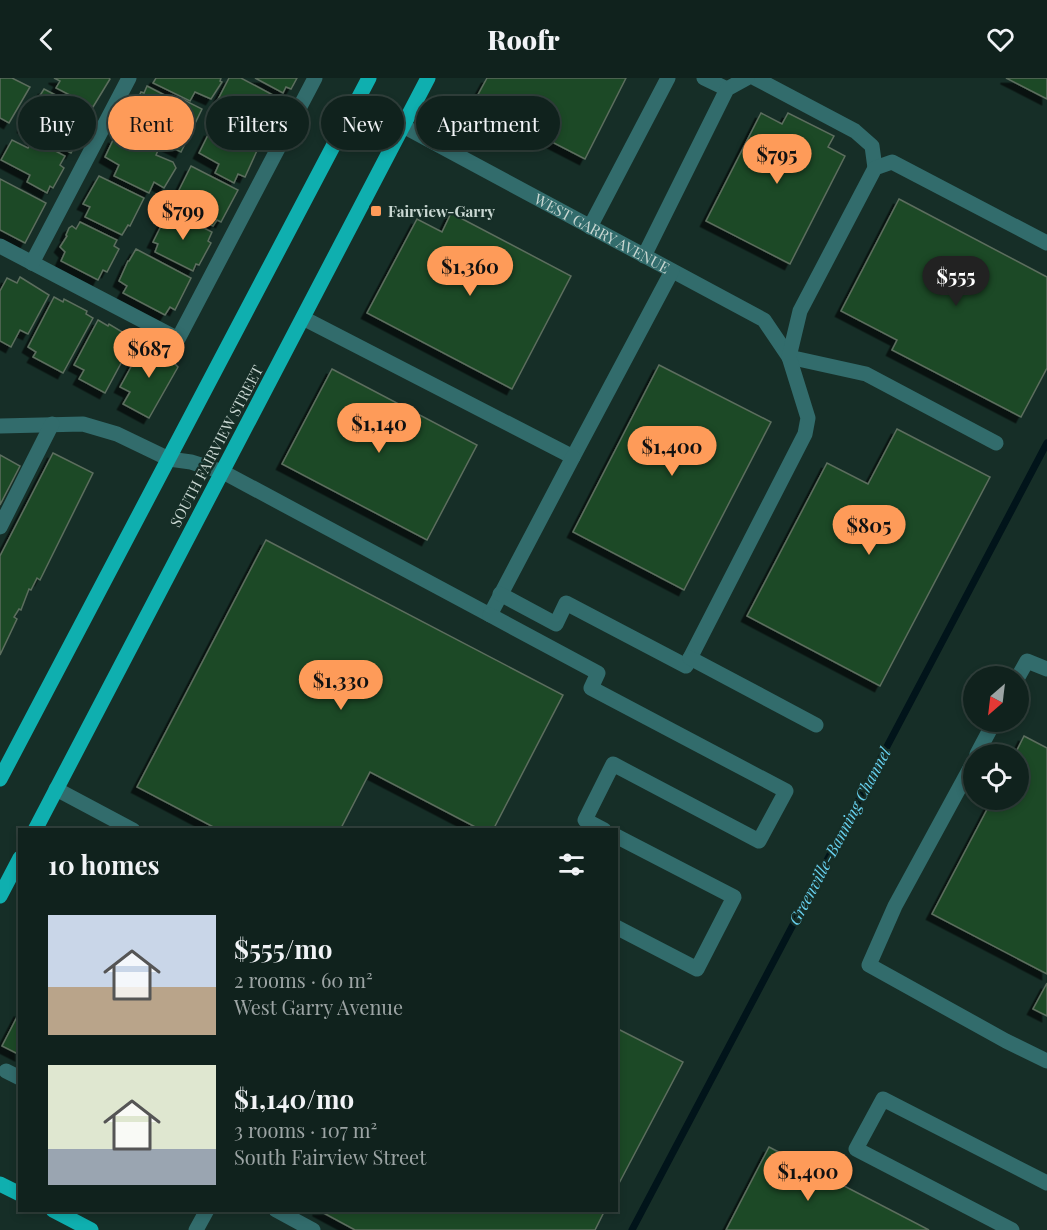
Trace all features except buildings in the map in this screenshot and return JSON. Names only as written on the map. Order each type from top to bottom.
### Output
[{"type":"main road","points":[[0,779],[369,78]]},
{"type":"main road","name":"SOUTH FAIRVIEW STREET","points":[[404,124],[428,78]]},
{"type":"main road","name":"SOUTH FAIRVIEW STREET","points":[[36,828],[390,150]]},
{"type":"main road","points":[[0,896],[18,862]]},
{"type":"main road","points":[[0,1184],[18,1193]]},
{"type":"main road","points":[[57,1212],[91,1230]]},
{"type":"street","points":[[32,263],[129,78]]},
{"type":"street","points":[[0,246],[178,339],[315,78]]},
{"type":"street","points":[[590,226],[668,78]]},
{"type":"street","points":[[704,78],[727,89]]},
{"type":"street","points":[[644,256],[727,89],[747,78]]},
{"type":"street","points":[[500,594],[556,624],[566,603],[686,666],[805,434],[808,418],[789,357],[800,311],[875,168],[872,146],[855,131],[755,78]]},
{"type":"street","name":"WEST GARRY AVENUE","points":[[404,127],[764,320],[789,357]]},
{"type":"street","points":[[875,168],[892,162],[1047,243]]},
{"type":"street","points":[[490,615],[672,270]]},
{"type":"street","points":[[303,318],[573,458]]},
{"type":"street","points":[[789,357],[866,374],[996,443]]},
{"type":"street","points":[[0,527],[52,424]]},
{"type":"street","points":[[0,426],[83,424],[106,431],[169,459],[191,462],[223,472],[598,673],[591,688],[786,791],[759,841],[613,764],[585,820],[600,828]]},
{"type":"street","points":[[690,658],[816,725]]},
{"type":"street","points":[[1024,666],[1027,661],[1047,669]]},
{"type":"street","points":[[963,781],[895,906],[869,965],[1006,1041],[1047,1061]]},
{"type":"street","points":[[56,789],[129,828]]},
{"type":"street","points":[[618,837],[734,897],[697,969],[618,928]]},
{"type":"street","points":[[1011,1230],[856,1149],[883,1099],[1047,1183]]},
{"type":"street","points":[[196,1230],[206,1212]]},
{"type":"street","points":[[280,1212],[313,1230]]},
{"type":"waterway","name":"Greenville-Banning Channel","points":[[632,1230],[1047,443]]},
{"type":"place","name":"Fairview-Garry","points":[[376,211]]}]
